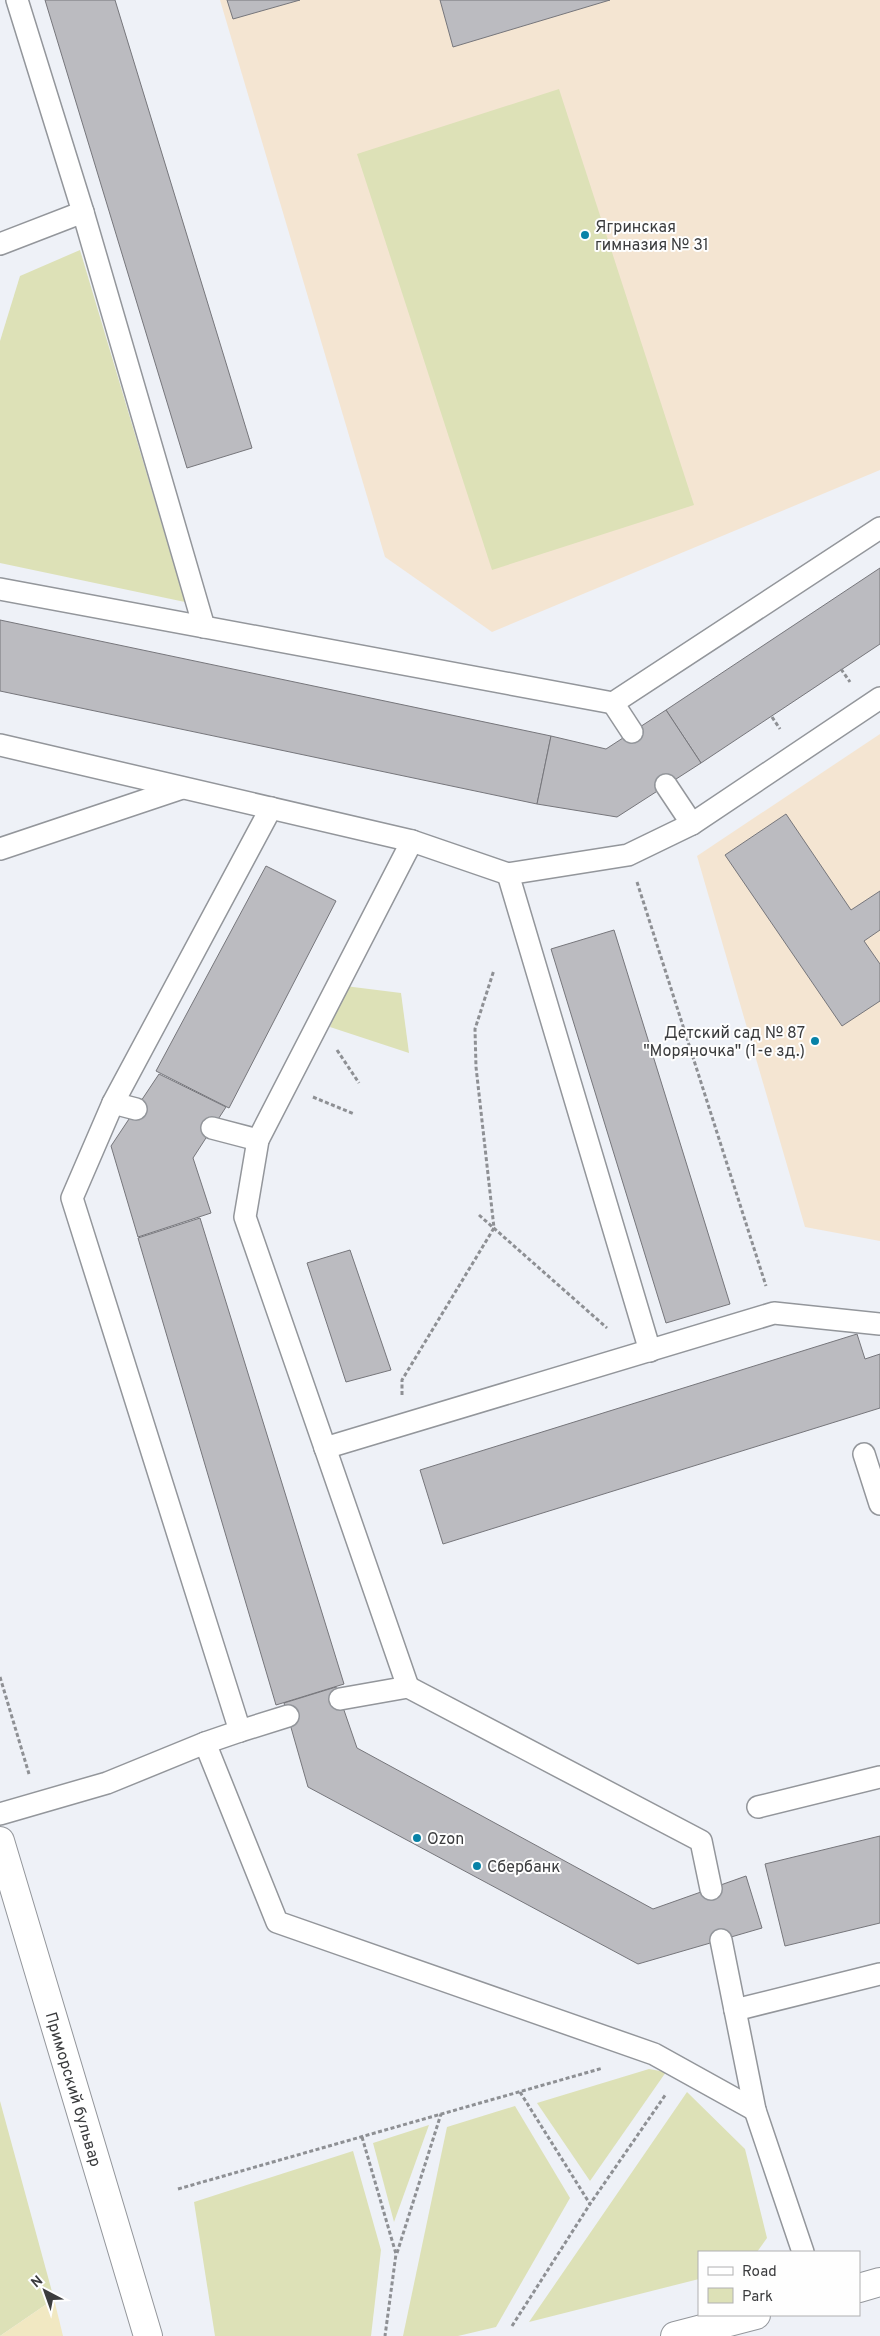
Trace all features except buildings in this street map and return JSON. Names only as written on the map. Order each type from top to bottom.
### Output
[{"type":"street","name":"Приморский бульвар","points":[[0,1841],[148,2336]]},
{"type":"street","points":[[860,2288],[880,2282]]},
{"type":"street","points":[[675,2336],[752,2316]]},
{"type":"lane","points":[[17,0],[83,212],[204,627]]},
{"type":"lane","points":[[0,244],[83,212]]},
{"type":"lane","points":[[0,589],[613,703],[880,528]]},
{"type":"lane","points":[[0,745],[412,841],[508,874],[628,855],[692,824],[880,698]]},
{"type":"lane","points":[[613,703],[632,732]]},
{"type":"lane","points":[[666,785],[692,824]]},
{"type":"lane","points":[[0,849],[183,788]]},
{"type":"lane","points":[[240,1731],[72,1198],[113,1103],[271,808]]},
{"type":"lane","points":[[408,1687],[245,1217],[258,1140],[412,841]]},
{"type":"lane","points":[[508,874],[650,1351]]},
{"type":"lane","points":[[113,1103],[136,1109]]},
{"type":"lane","points":[[212,1128],[258,1140]]},
{"type":"lane","points":[[325,1448],[774,1313],[880,1324]]},
{"type":"lane","points":[[864,1454],[880,1504]]},
{"type":"lane","points":[[340,1699],[408,1687],[701,1841],[711,1889]]},
{"type":"lane","points":[[0,1814],[107,1783],[205,1743],[288,1716]]},
{"type":"lane","points":[[205,1743],[277,1922],[654,2054],[755,2110]]},
{"type":"lane","points":[[758,1807],[880,1777]]},
{"type":"lane","points":[[721,1940],[755,2110],[803,2251]]},
{"type":"lane","points":[[734,2010],[880,1974]]},
{"type":"path","points":[[628,855],[774,1313]]},
{"type":"path","points":[[402,1425],[402,1380],[494,1228],[476,1068],[475,1029],[494,970]]},
{"type":"path","points":[[286,1086],[354,1114]]},
{"type":"path","points":[[479,1215],[607,1328]]},
{"type":"path","points":[[0,1677],[28,1774]]},
{"type":"path","points":[[178,2188],[606,2067]]},
{"type":"path","points":[[512,2326],[590,2204],[682,2069]]},
{"type":"path","points":[[520,2092],[590,2204]]},
{"type":"path","points":[[385,2336],[396,2254],[441,2114]]},
{"type":"path","points":[[362,2137],[396,2254]]},
{"type":"shaded area","name":"Ягринская гимназия № 31","points":[[220,0],[880,0],[880,470],[492,632],[385,557]]},
{"type":"shaded area","name":"Детский сад № 87 \"Моряночка\" (1-е зд.)","points":[[880,734],[880,1241],[805,1227],[697,856]]},
{"type":"green space","points":[[559,89],[694,505],[492,570],[357,154]]},
{"type":"green space","points":[[80,250],[185,602],[0,563],[0,341],[20,276]]},
{"type":"green space","points":[[345,986],[401,993],[409,1053],[330,1027]]},
{"type":"green space","points":[[649,2069],[666,2072],[590,2181],[537,2103]]},
{"type":"green space","points":[[687,2092],[745,2149],[767,2238],[758,2251],[698,2251],[698,2279],[529,2322]]},
{"type":"green space","points":[[0,2101],[54,2299],[0,2336]]},
{"type":"green space","points":[[515,2106],[570,2198],[496,2327],[458,2336],[403,2336],[447,2127]]},
{"type":"green space","points":[[429,2125],[394,2222],[373,2143]]},
{"type":"green space","points":[[353,2151],[381,2250],[371,2336],[215,2336],[194,2202]]},
{"type":"sand","points":[[54,2299],[63,2336],[0,2336]]},
{"type":"place","name":"Ягринская гимназия № 31","points":[[585,235]]},
{"type":"place","name":"Детский сад № 87 \"Моряночка\" (1-е зд.)","points":[[815,1041]]},
{"type":"place","name":"Ozon","points":[[417,1838]]},
{"type":"place","name":"Сбербанк","points":[[477,1866]]}]
